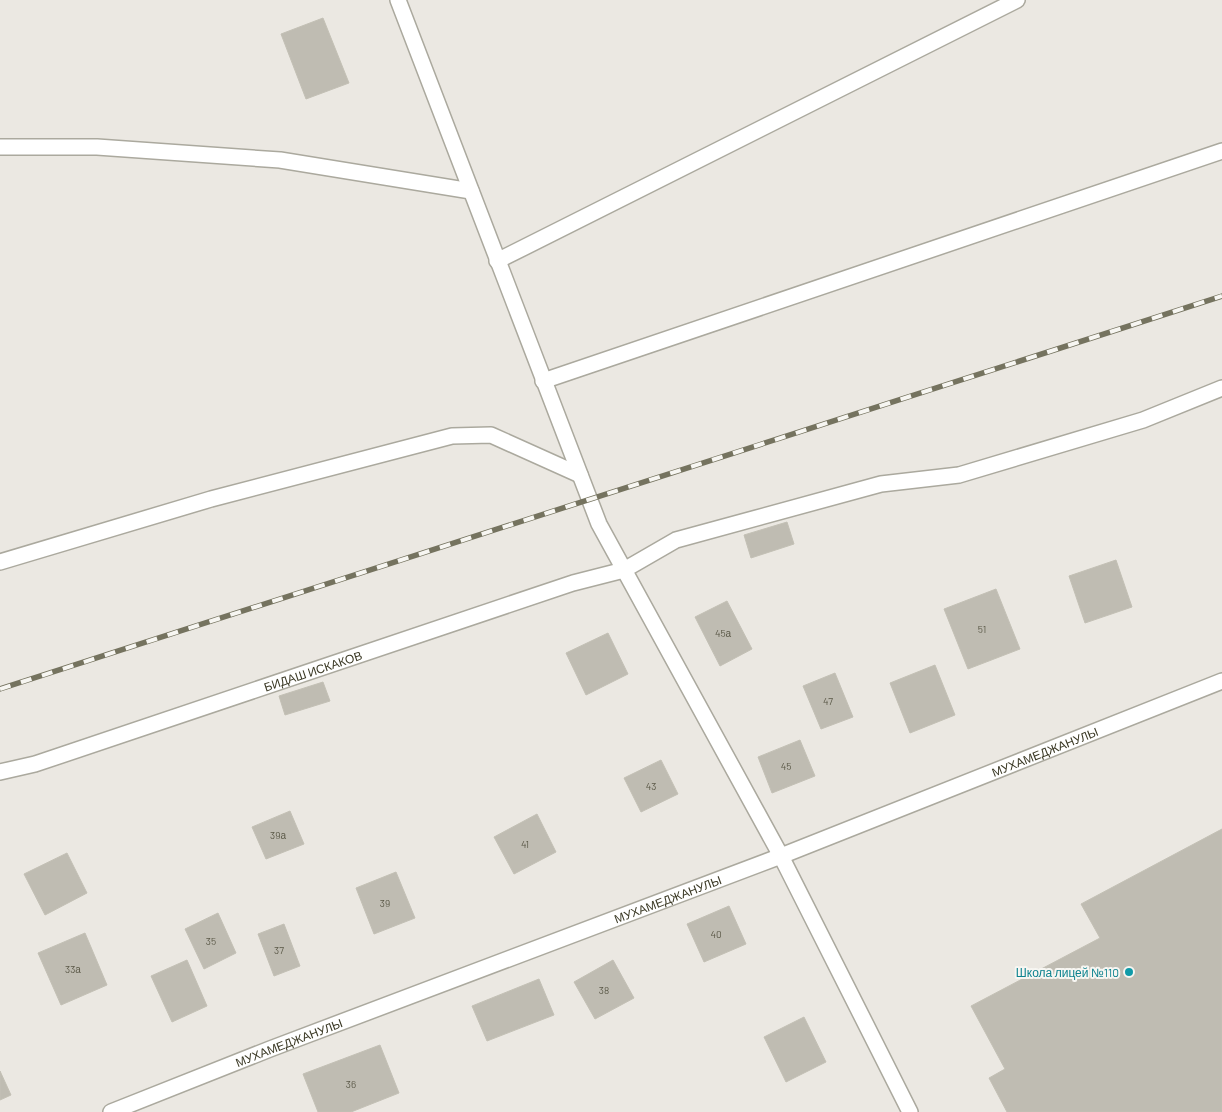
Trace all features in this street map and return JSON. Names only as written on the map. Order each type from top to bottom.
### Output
[{"type":"street","points":[[398,0],[599,524],[781,856],[910,1112]]},
{"type":"street","points":[[498,261],[1017,0]]},
{"type":"street","points":[[0,147],[97,147],[280,160],[471,191]]},
{"type":"street","points":[[544,381],[1222,151]]},
{"type":"street","name":"БИДАШ ИСКАКОВ","points":[[0,772],[35,764],[563,586],[624,570],[676,540],[881,484],[960,475],[1143,420],[1222,388]]},
{"type":"street","points":[[0,562],[211,499],[452,436],[491,435],[580,476]]},
{"type":"street","name":"МУХАМЕДЖАНУЛЫ","points":[[111,1112],[270,1049],[781,856],[1222,681]]},
{"type":"building","points":[[323,18],[349,83],[306,99],[281,34]]},
{"type":"building","points":[[787,522],[794,544],[751,558],[744,535]]},
{"type":"building","points":[[1116,560],[1132,607],[1085,623],[1069,576]]},
{"type":"building","points":[[996,589],[1020,649],[968,669],[944,609]]},
{"type":"building","points":[[727,601],[752,649],[720,666],[695,617]]},
{"type":"building","points":[[608,633],[628,674],[586,695],[566,653]]},
{"type":"building","points":[[935,665],[955,715],[910,733],[890,683]]},
{"type":"building","points":[[835,673],[853,717],[821,729],[803,686]]},
{"type":"building","points":[[323,682],[330,701],[285,715],[279,696]]},
{"type":"building","points":[[800,740],[815,776],[772,793],[758,757]]},
{"type":"building","points":[[661,760],[678,794],[641,812],[624,778]]},
{"type":"building","points":[[290,811],[304,844],[266,859],[252,827]]},
{"type":"building","points":[[537,814],[556,852],[514,874],[494,837]]},
{"type":"building","name":"Школа лицей №110","points":[[1222,829],[1222,1112],[1007,1112],[989,1078],[1005,1069],[971,1006],[1100,938],[1081,904]]},
{"type":"building","points":[[67,853],[87,893],[45,915],[24,874]]},
{"type":"building","points":[[396,872],[415,918],[374,934],[356,888]]},
{"type":"building","points":[[729,906],[746,944],[704,962],[687,924]]},
{"type":"building","points":[[218,913],[236,953],[204,969],[185,929]]},
{"type":"building","points":[[284,924],[300,966],[274,976],[258,934]]},
{"type":"building","points":[[85,933],[107,985],[61,1005],[38,953]]},
{"type":"building","points":[[187,960],[207,1006],[172,1022],[151,976]]},
{"type":"building","points":[[613,960],[634,998],[595,1019],[574,982]]},
{"type":"building","points":[[539,979],[554,1015],[487,1041],[472,1006]]},
{"type":"building","points":[[804,1017],[826,1062],[786,1082],[764,1037]]},
{"type":"building","points":[[380,1045],[399,1093],[351,1112],[318,1112],[303,1074]]},
{"type":"building","points":[[0,1071],[11,1095],[0,1100]]},
{"type":"railway","points":[[0,689],[1222,296]]},
{"type":"place","name":"Школа лицей №110","points":[[1129,972]]}]
